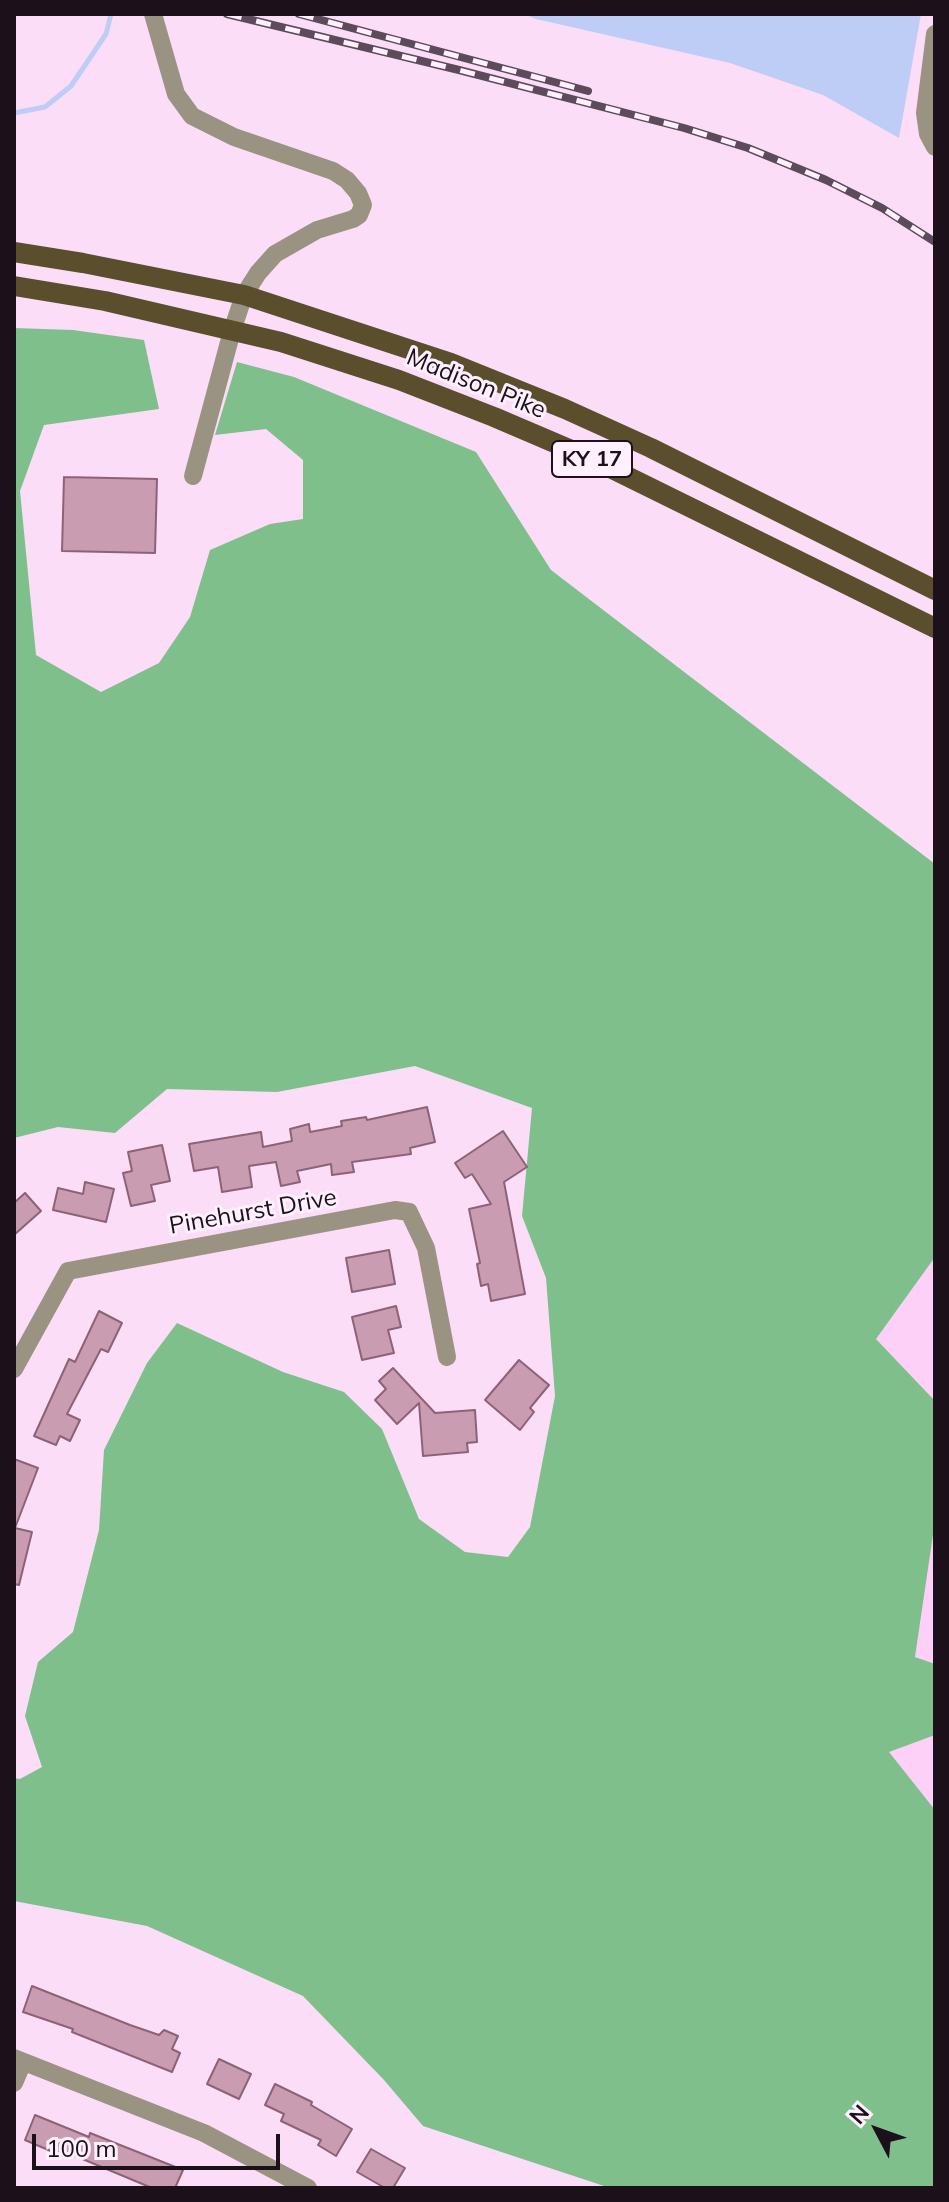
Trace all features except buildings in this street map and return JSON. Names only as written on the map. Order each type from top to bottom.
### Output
[{"type":"main road","name":"Madison Pike","points":[[14,252],[244,295],[437,358],[565,409],[651,448],[935,590]]},
{"type":"main road","name":"Madison Pike","points":[[14,286],[105,301],[281,342],[384,375],[590,458],[935,628]]},
{"type":"street","points":[[153,14],[176,94],[192,116],[234,137],[333,171],[347,180],[363,205],[359,215],[353,219],[317,230],[275,254],[244,295],[193,476]]},
{"type":"street","points":[[935,34],[925,113],[928,134],[935,147]]},
{"type":"street","name":"Pinehurst Drive","points":[[14,1369],[68,1271],[395,1210],[409,1212],[426,1248],[447,1357]]},
{"type":"street","points":[[14,2083],[18,2060],[204,2133],[307,2188]]},
{"type":"shaded area","points":[[935,1257],[935,1401],[876,1339]]},
{"type":"shaded area","points":[[935,1521],[935,1664],[915,1657]]},
{"type":"shaded area","points":[[935,1735],[935,1810],[888,1752]]},
{"type":"green space","points":[[14,328],[73,330],[144,340],[159,409],[44,425],[20,491],[36,655],[101,692],[159,663],[190,617],[210,550],[270,524],[303,519],[303,460],[266,429],[215,435],[237,362],[294,377],[476,452],[551,570],[935,864],[935,1257],[876,1339],[935,1401],[935,1521],[915,1657],[935,1664],[935,1735],[889,1752],[935,1810],[935,2188],[610,2188],[423,2126],[384,2080],[303,1996],[147,1926],[14,1901],[14,1778],[20,1779],[42,1767],[25,1716],[38,1662],[73,1632],[99,1530],[104,1450],[147,1363],[177,1323],[283,1372],[344,1392],[382,1429],[419,1519],[465,1552],[508,1557],[530,1527],[555,1396],[546,1278],[522,1216],[532,1108],[415,1066],[277,1092],[167,1089],[115,1133],[58,1127],[14,1138]]},
{"type":"water","points":[[524,14],[921,14],[899,138],[823,95],[730,63]]},
{"type":"waterway","points":[[14,113],[45,107],[71,86],[106,34],[111,14]]},
{"type":"railway","points":[[227,14],[459,70],[684,128],[748,148],[826,180],[882,208],[935,242]]},
{"type":"railway","points":[[299,14],[588,91]]}]
